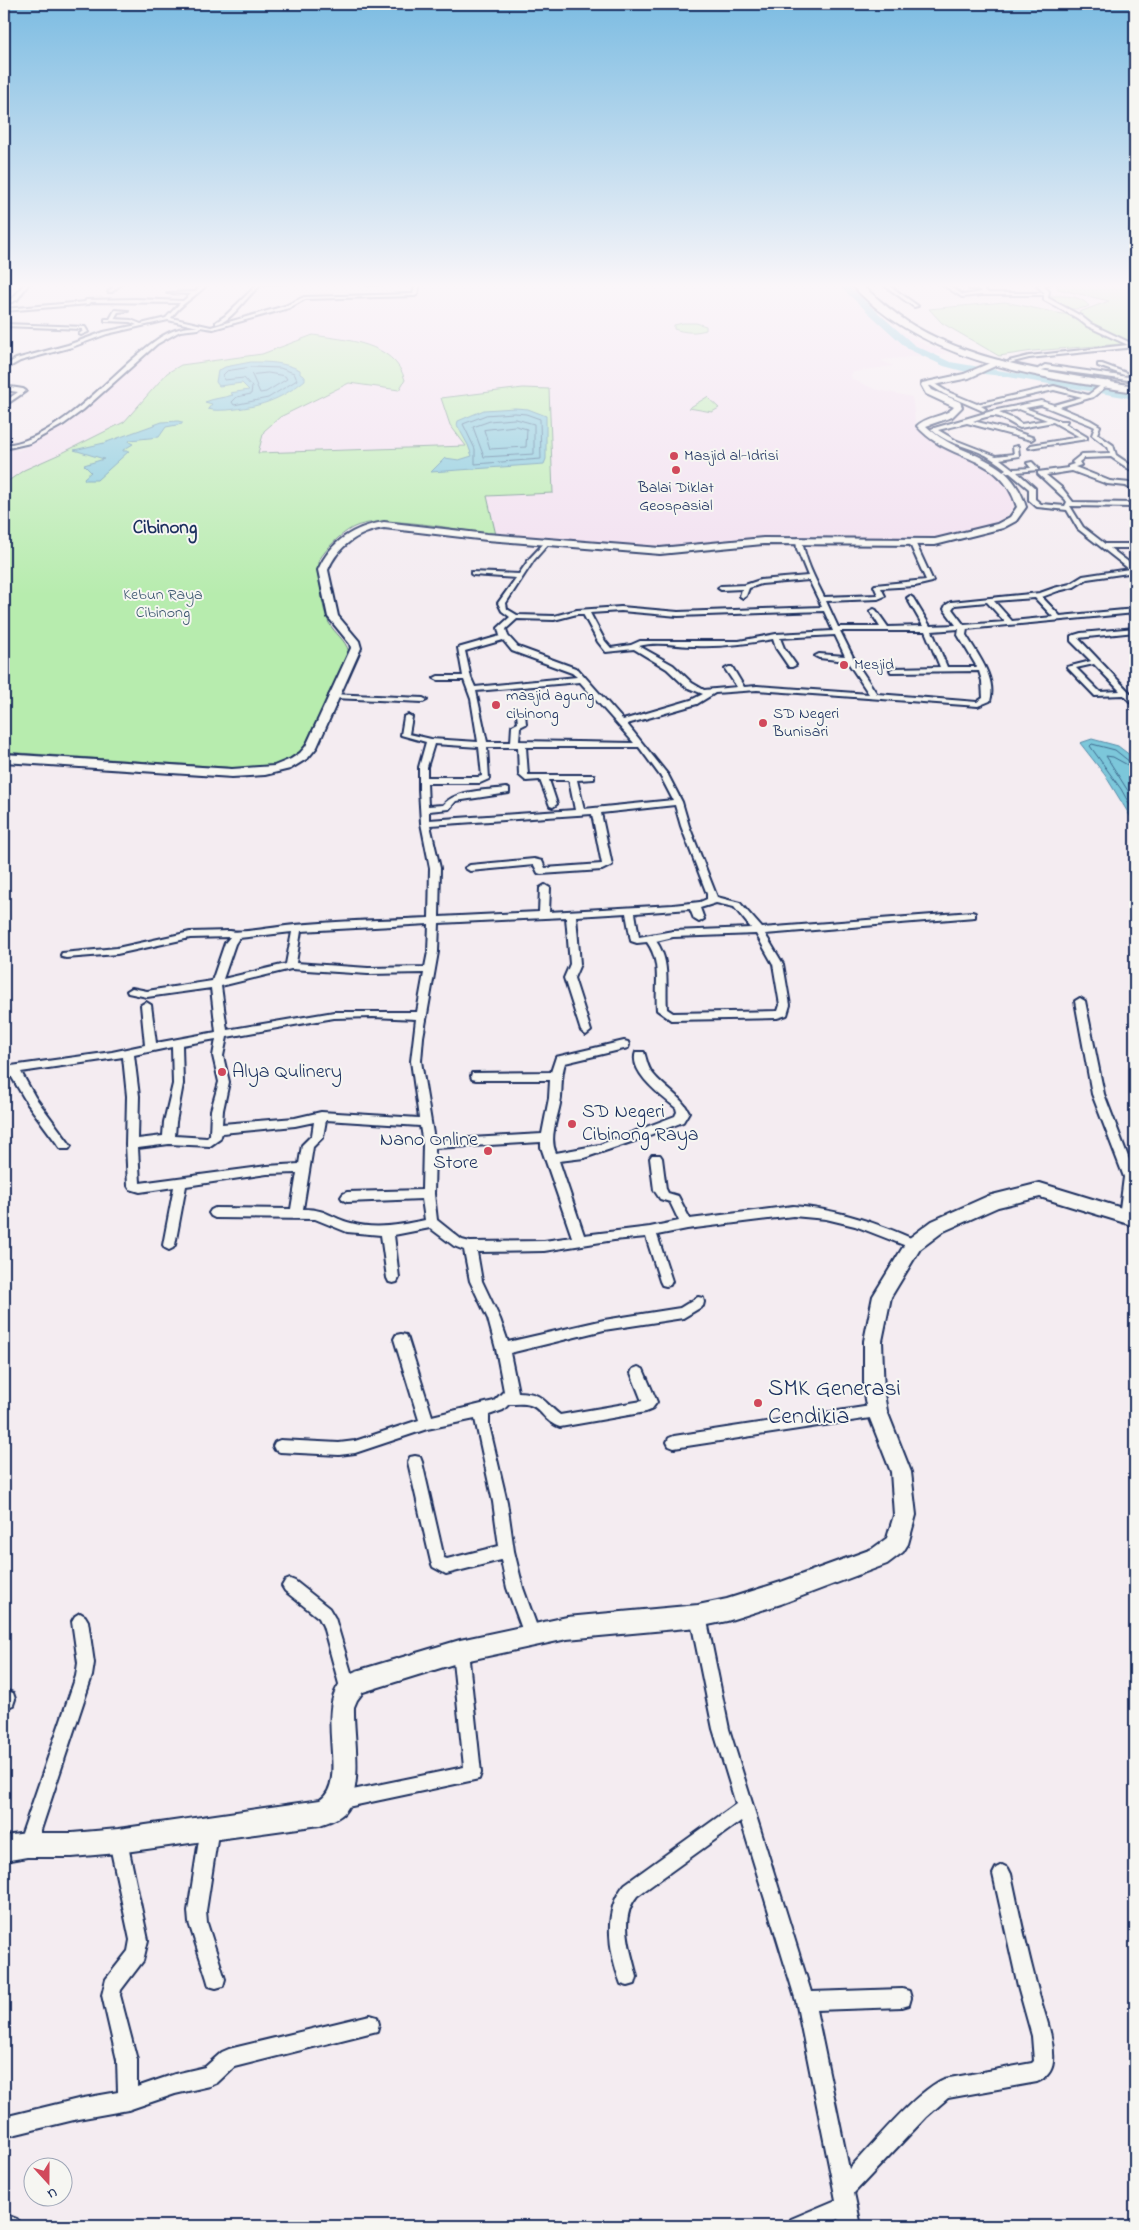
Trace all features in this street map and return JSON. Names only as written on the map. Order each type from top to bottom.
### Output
[{"type":"street","points":[[4,447],[16,447],[29,442],[80,410],[106,387]]},
{"type":"street","points":[[926,387],[929,392],[957,404],[958,407],[949,416],[923,424],[922,426],[926,431],[1005,471],[1032,488],[1032,500],[1040,506]]},
{"type":"street","points":[[936,387],[976,406],[1012,420],[1038,435]]},
{"type":"street","points":[[1054,407],[1088,397],[1103,387]]},
{"type":"street","points":[[4,388],[23,391],[4,404]]},
{"type":"street","points":[[976,406],[1054,388],[1088,397]]},
{"type":"street","points":[[1022,507],[1017,488],[994,458],[979,450],[949,440],[934,429],[966,422],[993,413],[1043,403],[1090,420],[1091,423],[1098,427],[1094,434],[1111,446],[1112,455]]},
{"type":"street","points":[[1021,408],[1074,426]]},
{"type":"street","points":[[966,422],[1031,438]]},
{"type":"street","points":[[1003,430],[1020,426],[1061,423],[1085,438],[1031,447]]},
{"type":"street","points":[[1082,424],[1091,423]]},
{"type":"street","points":[[1063,434],[1074,441]]},
{"type":"street","points":[[1052,443],[1067,449]]},
{"type":"street","points":[[994,458],[1016,455],[1016,447]]},
{"type":"street","points":[[1075,452],[1082,456],[1112,455],[1135,472]]},
{"type":"street","points":[[1073,469],[1070,467],[1079,464],[1075,462],[1082,456]]},
{"type":"street","points":[[1030,463],[1041,474],[1058,486],[1067,498],[1077,525],[1135,570]]},
{"type":"street","points":[[1005,471],[1036,469]]},
{"type":"street","points":[[1041,474],[1073,469],[1109,483],[1128,484],[1135,490]]},
{"type":"street","points":[[4,758],[232,773],[270,771],[294,763],[305,756],[356,645],[333,617],[323,570],[336,548],[357,532],[384,525],[653,552],[746,542],[799,540],[912,542],[951,540],[986,532],[1013,519],[1022,507],[1135,505]]},
{"type":"street","points":[[799,540],[803,557],[850,659],[874,694]]},
{"type":"street","points":[[515,620],[504,610],[502,603],[522,576],[532,558],[548,541]]},
{"type":"street","points":[[821,599],[878,597],[882,596],[877,586],[915,584],[930,581],[912,542]]},
{"type":"street","points":[[1105,546],[1135,546]]},
{"type":"street","points":[[635,647],[670,667],[694,688],[703,692],[713,693],[757,688],[874,694],[982,703],[986,701],[988,696],[986,680],[982,669],[962,635],[962,628],[948,609],[948,606],[953,603],[1037,596],[1056,589],[1072,586],[1085,577],[1135,570]]},
{"type":"street","points":[[473,573],[522,576]]},
{"type":"street","points":[[721,588],[746,587],[760,582],[812,578]]},
{"type":"street","points":[[742,596],[746,587]]},
{"type":"street","points":[[1037,596],[1058,618]]},
{"type":"street","points":[[910,598],[928,629],[944,668]]},
{"type":"street","points":[[989,600],[1010,623]]},
{"type":"street","points":[[713,899],[678,802],[665,777],[642,745],[584,679],[573,670],[515,649],[504,637],[502,628],[522,616],[545,619],[586,612],[621,609],[678,614],[777,614],[826,609]]},
{"type":"street","points":[[874,611],[885,628]]},
{"type":"street","points":[[586,612],[602,642],[610,650],[635,647],[635,645],[640,643],[740,642],[776,636],[885,628],[896,630],[962,628],[1135,611]]},
{"type":"street","points":[[1135,630],[1076,636],[1074,641],[1135,702]]},
{"type":"street","points":[[776,636],[780,648],[792,665]]},
{"type":"street","points":[[423,780],[485,778],[483,744],[473,689],[467,678],[460,650],[504,637]]},
{"type":"street","points":[[819,656],[850,659]]},
{"type":"street","points":[[1096,662],[1071,667],[1098,694],[1125,693]]},
{"type":"street","points":[[729,669],[742,689]]},
{"type":"street","points":[[894,670],[982,669]]},
{"type":"street","points":[[438,678],[467,678]]},
{"type":"street","points":[[473,689],[584,679]]},
{"type":"street","points":[[622,723],[694,702],[713,693]]},
{"type":"street","points":[[333,696],[423,700]]},
{"type":"street","points":[[521,714],[522,724],[516,726],[524,776],[544,779],[591,777]]},
{"type":"street","points":[[408,717],[405,735],[431,741],[483,744],[642,745]]},
{"type":"street","points":[[431,741],[423,767],[423,780],[425,823],[435,868],[433,952],[416,1061],[429,1144],[428,1194],[429,1215],[432,1223],[458,1243],[470,1247],[544,1246],[650,1232],[687,1224],[793,1211],[810,1211],[868,1223],[914,1244]]},
{"type":"street","points":[[544,779],[553,804]]},
{"type":"street","points":[[573,779],[580,812]]},
{"type":"street","points":[[424,809],[446,807],[453,799],[468,795],[506,791]]},
{"type":"street","points":[[425,823],[596,811],[678,802]]},
{"type":"street","points":[[470,868],[534,862],[539,863],[541,871],[602,867],[607,865],[596,811]]},
{"type":"street","points":[[544,915],[545,888]]},
{"type":"street","points":[[132,1144],[169,1140],[210,1142],[216,1136],[217,1110],[224,1084],[218,1056],[222,1035],[216,984],[230,943],[236,936],[246,933],[297,928],[433,922],[694,906],[708,904],[713,899]]},
{"type":"street","points":[[650,939],[657,948],[664,973],[662,1010],[671,1017],[780,1015],[785,1010],[785,1005],[778,964],[759,931],[738,905],[713,899]]},
{"type":"street","points":[[694,906],[699,919]]},
{"type":"street","points":[[630,909],[633,937],[637,940],[673,934],[759,931],[972,915]]},
{"type":"street","points":[[571,913],[575,964],[569,978],[586,1031]]},
{"type":"street","points":[[292,966],[297,928]]},
{"type":"street","points":[[66,955],[117,950],[190,935],[230,934],[236,936]]},
{"type":"street","points":[[132,991],[152,994],[216,984],[292,966],[316,966],[368,972],[430,970]]},
{"type":"street","points":[[348,1689],[363,1681],[460,1651],[532,1635],[567,1628],[698,1616],[727,1610],[781,1593],[879,1556],[895,1545],[900,1537],[905,1515],[901,1472],[877,1411],[872,1360],[880,1304],[887,1286],[914,1244],[938,1226],[994,1201],[1050,1193],[1130,1218],[1133,1177],[1098,1094],[1080,1001]]},
{"type":"street","points":[[146,1005],[151,1047]]},
{"type":"street","points":[[65,1146],[52,1124],[9,1071],[128,1053],[151,1047],[334,1015],[422,1016]]},
{"type":"street","points":[[169,1140],[170,1122],[178,1084],[177,1043]]},
{"type":"street","points":[[580,1241],[552,1156],[547,1147],[547,1138],[556,1098],[558,1065],[563,1058],[593,1054],[624,1045]]},
{"type":"street","points":[[128,1053],[134,1096],[132,1144],[134,1186],[140,1188],[267,1170],[305,1168]]},
{"type":"street","points":[[552,1156],[569,1156],[588,1152],[679,1119],[683,1112],[680,1106],[643,1070],[640,1055]]},
{"type":"street","points":[[476,1076],[556,1076]]},
{"type":"street","points":[[217,1129],[286,1124],[321,1116],[425,1122]]},
{"type":"street","points":[[296,1213],[308,1145],[316,1137],[321,1116]]},
{"type":"street","points":[[429,1144],[547,1138]]},
{"type":"street","points":[[656,1158],[660,1190],[664,1196],[674,1199],[687,1224]]},
{"type":"street","points":[[169,1245],[181,1182]]},
{"type":"street","points":[[348,1198],[428,1194]]},
{"type":"street","points":[[215,1213],[296,1213],[321,1215],[357,1229],[387,1231],[432,1223]]},
{"type":"street","points":[[387,1231],[393,1278]]},
{"type":"street","points":[[650,1232],[666,1281]]},
{"type":"street","points":[[280,1446],[339,1449],[355,1447],[427,1423],[498,1406],[508,1398],[511,1389],[503,1349],[494,1319],[476,1281],[470,1247]]},
{"type":"street","points":[[503,1349],[604,1324],[683,1313],[698,1302]]},
{"type":"street","points":[[401,1339],[427,1423]]},
{"type":"street","points":[[508,1398],[537,1401],[545,1407],[553,1418],[560,1421],[646,1406],[650,1402],[638,1373]]},
{"type":"street","points":[[482,1410],[482,1425],[500,1502],[507,1551],[515,1588],[532,1635]]},
{"type":"street","points":[[674,1442],[877,1411]]},
{"type":"street","points":[[415,1462],[438,1562],[446,1567],[507,1551]]},
{"type":"street","points":[[4,1849],[28,1845],[72,1845],[118,1841],[210,1826],[313,1815],[333,1806],[338,1801],[343,1786],[342,1710],[348,1689],[330,1623],[324,1613],[290,1586]]},
{"type":"street","points":[[698,1616],[721,1730],[744,1808],[787,1938],[805,2002],[851,2226]]},
{"type":"street","points":[[28,1845],[84,1676],[86,1663],[80,1621]]},
{"type":"street","points":[[338,1801],[473,1774],[460,1651]]},
{"type":"street","points":[[628,1977],[617,1920],[623,1898],[631,1890],[744,1808]]},
{"type":"street","points":[[210,1826],[197,1911],[198,1924],[216,1978]]},
{"type":"street","points":[[118,1841],[139,1940],[137,1954],[113,1986],[111,1995],[127,2060],[128,2100]]},
{"type":"street","points":[[798,2226],[846,2196],[918,2110],[938,2092],[944,2089],[1018,2077],[1037,2072],[1043,2066],[1044,2056],[1041,2036],[1027,1986],[1002,1874]]},
{"type":"street","points":[[805,2002],[902,1998]]},
{"type":"street","points":[[4,2127],[78,2109],[128,2100],[175,2084],[210,2076],[229,2059],[370,2024]]},
{"type":"street","points":[[4,2224],[10,2226]]},
{"type":"shaded area","name":"Kebun Raya Cibinong","points":[[109,387],[870,387],[912,397],[916,428],[936,442],[978,461],[997,475],[1010,488],[1014,506],[1007,516],[988,527],[961,535],[936,538],[793,536],[731,539],[665,548],[496,535],[384,521],[370,523],[352,528],[327,548],[319,560],[325,612],[329,622],[346,643],[349,652],[240,768],[4,752],[4,448],[19,450],[41,439],[57,428],[65,427]]},
{"type":"green space","name":"Kebun Raya Cibinong","points":[[155,387],[341,387],[280,417],[264,431],[258,453],[466,446],[450,425],[441,398],[523,388],[549,389],[553,493],[487,496],[496,535],[422,524],[382,522],[352,528],[334,542],[319,560],[321,592],[326,617],[349,652],[301,753],[286,761],[264,767],[240,768],[4,752],[4,484],[24,470],[124,422]]},
{"type":"green space","name":"Kebun Raya Cibinong","points":[[378,387],[401,387],[399,390]]},
{"type":"green space","points":[[707,397],[719,408],[712,412],[689,408]]},
{"type":"water","points":[[246,387],[295,387],[268,402],[249,407],[215,410],[208,409],[212,404],[205,402],[233,395],[230,393],[249,390]]},
{"type":"water","points":[[528,409],[546,416],[546,459],[544,464],[431,472],[445,458],[459,460],[472,456],[457,425],[458,421],[484,410]]},
{"type":"water","points":[[162,422],[182,422],[182,424],[166,427],[159,437],[130,440],[129,442],[133,444],[123,450],[129,451],[97,480],[85,480],[84,478],[91,472],[84,465],[104,459],[74,450],[104,443]]},
{"type":"water","points":[[1092,739],[1118,746],[1135,759],[1135,824],[1105,775],[1080,743]]},
{"type":"waterway","points":[[1084,387],[1135,396]]},
{"type":"place","name":"Masjid al-Idrisi","points":[[674,456]]},
{"type":"place","name":"Balai Diklat Geospasial","points":[[676,470]]},
{"type":"place","name":"Mesjid","points":[[844,665]]},
{"type":"place","name":"masjid agung cibinong","points":[[496,705]]},
{"type":"place","name":"SD Negeri Bunisari","points":[[763,723]]},
{"type":"place","name":"Alya Qulinery","points":[[222,1072]]},
{"type":"place","name":"SD Negeri Cibinong Raya","points":[[572,1124]]},
{"type":"place","name":"Nano Online Store","points":[[488,1151]]},
{"type":"place","name":"SMK Generasi Cendikia","points":[[758,1403]]},
{"type":"district","name":"Cibinong","points":[[165,528]]}]
